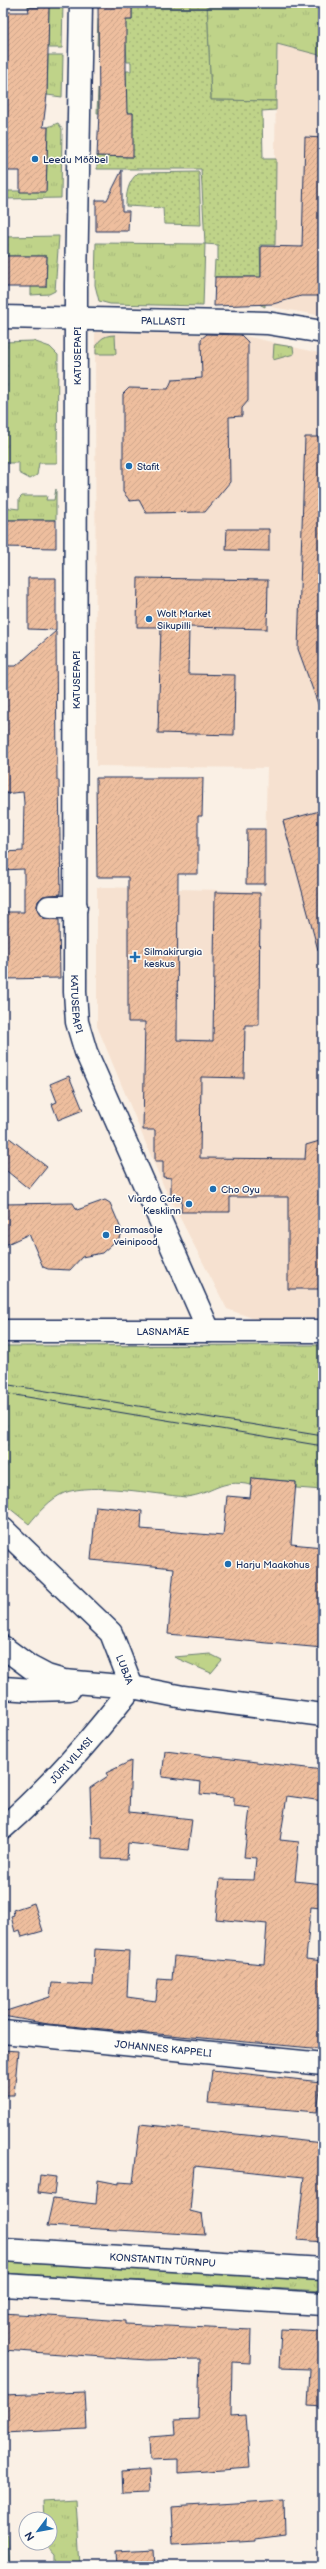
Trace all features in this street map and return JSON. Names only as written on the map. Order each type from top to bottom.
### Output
[{"type":"street","name":"KATUSEPAPI","points":[[81,3],[76,318],[77,1022],[86,1052],[209,1331]]},
{"type":"street","name":"PALLASTI","points":[[3,317],[267,323],[323,332]]},
{"type":"street","points":[[49,907],[76,907]]},
{"type":"street","name":"LASNAMÄE","points":[[3,1332],[323,1331]]},
{"type":"street","name":"LUBJA","points":[[3,1529],[111,1634],[132,1687],[183,1697],[323,1715]]},
{"type":"street","points":[[3,1648],[47,1676],[64,1681],[132,1687]]},
{"type":"street","points":[[3,1688],[33,1690],[132,1687]]},
{"type":"street","name":"JÜRI VILMSI","points":[[3,1828],[56,1779],[96,1733],[132,1687]]},
{"type":"street","name":"JOHANNES KAPPELI","points":[[3,2032],[323,2064]]},
{"type":"street","name":"KONSTANTIN TÜRNPU","points":[[3,2250],[323,2270]]},
{"type":"street","points":[[3,2285],[323,2304]]},
{"type":"shaded area","points":[[277,44],[323,56],[323,316],[272,307]]},
{"type":"shaded area","points":[[95,332],[241,335],[323,354],[323,1318],[255,1319],[227,1309],[164,1187],[97,1026],[97,887],[264,891],[267,768],[96,766]]},
{"type":"green space","points":[[28,3],[63,3],[62,48],[48,48],[49,7],[28,7]]},
{"type":"green space","points":[[132,3],[207,3],[211,100],[276,101],[276,110],[262,111],[263,159],[276,159],[275,245],[260,245],[261,279],[265,280],[265,307],[259,304],[258,277],[214,277],[215,260],[218,261],[218,245],[205,244],[201,169],[97,169],[97,156],[132,157],[133,113],[97,113],[98,89],[126,88],[126,71],[131,71],[131,62],[127,62],[126,45],[97,45],[98,19],[132,20]]},
{"type":"green space","points":[[207,3],[323,3],[323,56],[277,44],[276,101],[211,100]]},
{"type":"green space","points":[[48,55],[63,55],[62,97],[47,95]]},
{"type":"green space","points":[[58,123],[62,129],[61,198],[3,199],[3,191],[46,191],[48,127]]},
{"type":"green space","points":[[199,172],[201,225],[164,224],[163,208],[126,206],[128,188],[138,173]]},
{"type":"green space","points":[[59,236],[55,291],[49,294],[31,295],[31,286],[46,287],[47,256],[3,256],[3,237]]},
{"type":"green space","points":[[96,243],[205,244],[203,306],[110,304],[99,301],[95,285]]},
{"type":"green space","points":[[115,335],[116,354],[96,354],[97,346],[100,340],[106,336]]},
{"type":"green space","points":[[33,341],[50,347],[58,355],[57,463],[39,463],[37,475],[30,479],[19,473],[19,463],[3,463],[3,342]]},
{"type":"green space","points":[[274,344],[293,347],[294,354],[273,360]]},
{"type":"green space","points":[[56,489],[56,520],[3,520],[3,507],[19,509],[19,499],[22,496],[47,496],[46,500],[54,500]]},
{"type":"green space","points":[[323,1345],[323,1490],[296,1488],[296,1482],[252,1478],[251,1485],[240,1483],[224,1485],[203,1493],[186,1497],[124,1490],[76,1490],[64,1493],[54,1499],[40,1511],[29,1524],[3,1503],[3,1346]]},
{"type":"green space","points":[[210,1654],[222,1660],[211,1673],[174,1657]]},
{"type":"green space","points":[[3,2260],[323,2280],[323,2291],[3,2273]]},
{"type":"green space","points":[[76,2499],[80,2566],[55,2566],[55,2555],[51,2551],[58,2551],[58,2511],[44,2511],[43,2501]]},
{"type":"green space","points":[[7,2534],[9,2566],[3,2566],[3,2535]]},
{"type":"building","points":[[98,3],[132,3],[132,20],[126,20],[126,71],[127,113],[133,113],[133,157],[97,156],[99,113]]},
{"type":"building","points":[[28,7],[49,7],[47,95],[43,127],[48,127],[46,192],[20,192],[20,171],[3,171],[3,12],[29,12]]},
{"type":"building","points":[[305,137],[323,138],[323,296],[301,296],[273,304],[214,306],[215,277],[261,277],[261,246],[302,247]]},
{"type":"building","points":[[122,170],[122,211],[129,211],[128,231],[96,231],[96,200],[107,200]]},
{"type":"building","points":[[3,256],[47,256],[46,287],[3,287]]},
{"type":"building","points":[[207,334],[241,335],[248,342],[248,401],[242,408],[242,416],[229,417],[230,482],[205,512],[146,513],[139,500],[130,501],[123,492],[123,394],[129,388],[168,389],[172,380],[202,378],[201,339]]},
{"type":"building","points":[[305,437],[323,437],[323,711],[321,712],[298,649]]},
{"type":"building","points":[[3,520],[56,520],[56,548],[3,547]]},
{"type":"building","points":[[227,529],[269,529],[269,551],[226,550]]},
{"type":"building","points":[[28,578],[56,578],[56,630],[28,629]]},
{"type":"building","points":[[138,578],[268,580],[267,629],[189,627],[188,674],[235,675],[234,735],[158,733],[161,627],[137,627]]},
{"type":"building","points":[[56,631],[57,780],[59,780],[61,894],[43,896],[38,901],[37,907],[43,918],[59,920],[60,978],[3,979],[3,912],[24,912],[24,869],[3,870],[3,852],[23,851],[24,803],[23,792],[3,794],[3,666],[16,666]]},
{"type":"building","points":[[96,778],[203,778],[202,816],[198,816],[198,874],[178,874],[177,1040],[213,1041],[215,892],[260,893],[259,1025],[245,1025],[244,1078],[201,1077],[200,1158],[305,1159],[306,1145],[323,1140],[323,1289],[288,1289],[288,1197],[230,1197],[230,1212],[181,1212],[182,1196],[171,1196],[171,1178],[163,1177],[163,1161],[155,1161],[155,1130],[143,1130],[145,1022],[128,1022],[128,877],[97,877]]},
{"type":"building","points":[[323,810],[323,949],[318,950],[283,821]]},
{"type":"building","points":[[247,829],[265,829],[265,884],[246,884]]},
{"type":"building","points":[[69,1076],[83,1110],[58,1120],[52,1104],[57,1102],[50,1084]]},
{"type":"building","points":[[3,1133],[47,1167],[29,1189],[3,1168]]},
{"type":"building","points":[[105,1200],[110,1203],[122,1231],[121,1236],[102,1253],[82,1257],[70,1270],[48,1269],[43,1267],[29,1234],[3,1246],[3,1204],[73,1203],[77,1210]]},
{"type":"building","name":"Harju Maakohus","points":[[252,1478],[296,1482],[291,1544],[323,1547],[323,1648],[168,1634],[174,1568],[91,1560],[96,1506],[142,1511],[141,1529],[223,1536],[227,1496],[250,1498]]},
{"type":"building","points":[[165,1751],[323,1770],[323,1801],[287,1796],[280,1840],[299,1842],[295,1881],[323,1884],[321,1908],[311,1907],[306,1959],[323,1961],[323,2049],[48,2024],[3,2016],[3,2012],[50,1997],[52,1983],[93,1985],[95,1949],[129,1951],[127,1997],[156,2001],[158,1979],[172,1980],[174,1956],[264,1964],[267,1924],[216,1919],[220,1879],[254,1880],[256,1858],[244,1857],[250,1808],[234,1806],[234,1797],[200,1794],[201,1782],[162,1777]]},
{"type":"building","points":[[131,1761],[129,1812],[192,1819],[188,1850],[128,1843],[127,1860],[102,1859],[102,1839],[92,1838],[90,1788],[108,1776],[106,1773]]},
{"type":"building","points":[[34,1903],[43,1931],[22,1937],[20,1930],[15,1932],[11,1916],[14,1915],[13,1910]]},
{"type":"building","points":[[3,2050],[18,2051],[14,2095],[3,2095]]},
{"type":"building","points":[[212,2070],[321,2082],[317,2112],[208,2103]]},
{"type":"building","points":[[140,2124],[323,2143],[323,2242],[297,2240],[304,2177],[194,2166],[190,2211],[202,2214],[205,2235],[47,2226],[53,2199],[96,2204],[98,2180],[119,2184],[119,2182],[133,2183]]},
{"type":"building","points":[[40,2175],[56,2177],[54,2195],[38,2193]]},
{"type":"building","points":[[3,2313],[125,2321],[125,2324],[251,2330],[250,2363],[232,2362],[231,2416],[246,2415],[250,2468],[178,2473],[178,2459],[150,2460],[149,2437],[176,2435],[175,2420],[198,2419],[200,2359],[147,2360],[3,2350]]},
{"type":"building","points":[[281,2329],[323,2331],[323,2407],[308,2406],[310,2369],[279,2368]]},
{"type":"building","points":[[85,2392],[87,2429],[4,2433],[3,2395]]},
{"type":"building","points":[[149,2470],[150,2492],[123,2493],[122,2472]]},
{"type":"building","points":[[284,2500],[285,2535],[255,2539],[255,2542],[239,2543],[239,2541],[173,2544],[171,2507]]},
{"type":"building","points":[[154,2550],[155,2566],[117,2566],[116,2552]]},
{"type":"tram line","points":[[3,1384],[323,1436]]},
{"type":"tram line","points":[[3,1393],[323,1446]]},
{"type":"place","name":"Leedu Mööbel","points":[[35,159]]},
{"type":"place","name":"Stafit","points":[[129,466]]},
{"type":"place","name":"Wolt Market Sikupilli","points":[[149,619]]},
{"type":"place","name":"Silmakirurgia keskus","points":[[135,957]]},
{"type":"place","name":"Cho Oyu","points":[[213,1189]]},
{"type":"place","name":"Viardo Cafe Kesklinn","points":[[189,1204]]},
{"type":"place","name":"Bramasole veinipood","points":[[106,1235]]},
{"type":"place","name":"Harju Maakohus","points":[[228,1564]]}]
